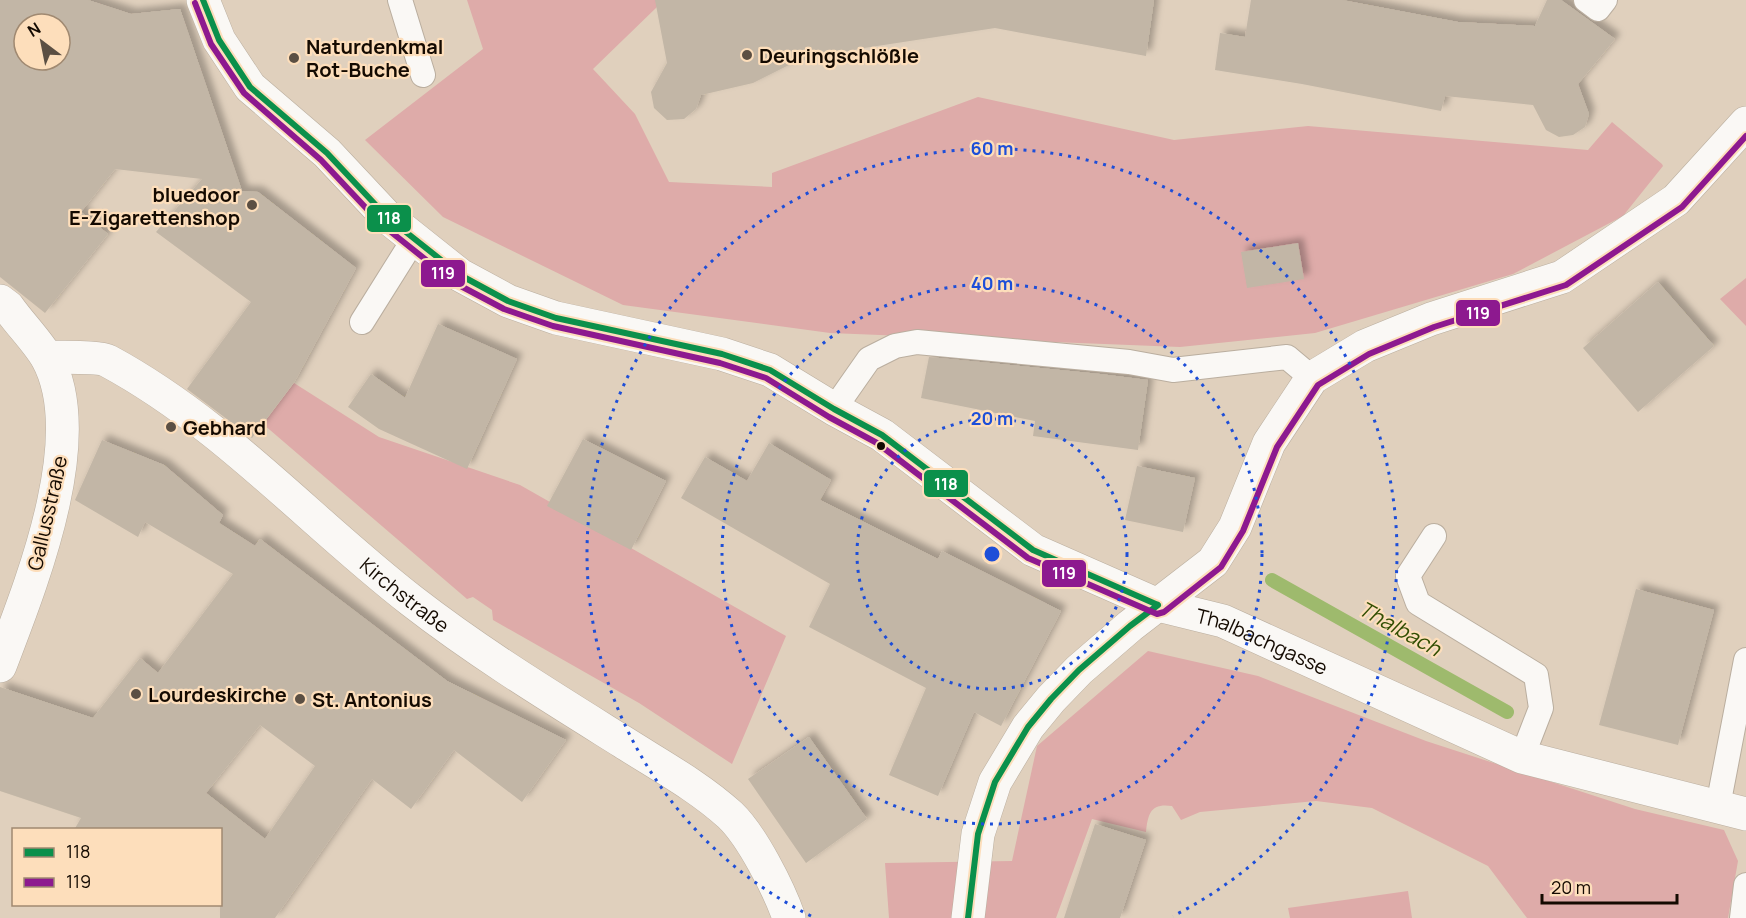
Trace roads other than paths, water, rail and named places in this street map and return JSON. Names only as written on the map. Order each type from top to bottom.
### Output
[{"type":"street","name":"Thalbachgasse","points":[[203,0],[219,40],[250,87],[327,153],[387,217],[459,275],[508,301],[556,318],[722,354],[770,370],[882,435],[1033,550],[1158,605],[1222,621],[1522,757],[1732,810]]},
{"type":"street","points":[[968,918],[978,834],[995,782],[1028,727],[1079,670],[1130,626],[1213,562],[1235,527],[1269,443],[1312,378],[1365,346],[1431,319],[1562,277],[1676,200],[1746,123]]},
{"type":"street","points":[[0,302],[8,308],[47,357]]},
{"type":"street","name":"Gallusstraße","points":[[0,666],[29,588],[51,509],[61,462],[63,425],[58,387],[47,357]]},
{"type":"street","name":"Kirchstraße","points":[[47,357],[105,359],[173,401],[233,448],[412,601],[496,663],[693,787],[730,815],[747,835],[783,901],[789,918]]},
{"type":"lane","points":[[399,0],[423,75]]},
{"type":"lane","points":[[1586,0],[1598,9],[1605,0]]},
{"type":"lane","points":[[362,322],[414,239]]},
{"type":"lane","points":[[834,409],[869,359],[895,346],[917,342],[1129,362],[1173,370],[1287,357],[1312,378]]},
{"type":"lane","points":[[1434,536],[1408,576],[1418,603],[1536,675],[1541,708],[1522,757]]},
{"type":"lane","points":[[1732,810],[1746,660]]},
{"type":"lane","points":[[1742,918],[1746,885]]},
{"type":"waterway","name":"Thalbach","points":[[1272,580],[1507,712]]},
{"type":"place","name":"Deuringschlößle","points":[[747,55]]},
{"type":"place","name":"Naturdenkmal Rot-Buche","points":[[294,58]]},
{"type":"place","name":"bluedoor E-Zigarettenshop","points":[[252,205]]},
{"type":"place","name":"Gebhard","points":[[171,427]]},
{"type":"place","name":"Lourdeskirche","points":[[136,694]]},
{"type":"place","name":"St. Antonius","points":[[300,699]]}]
